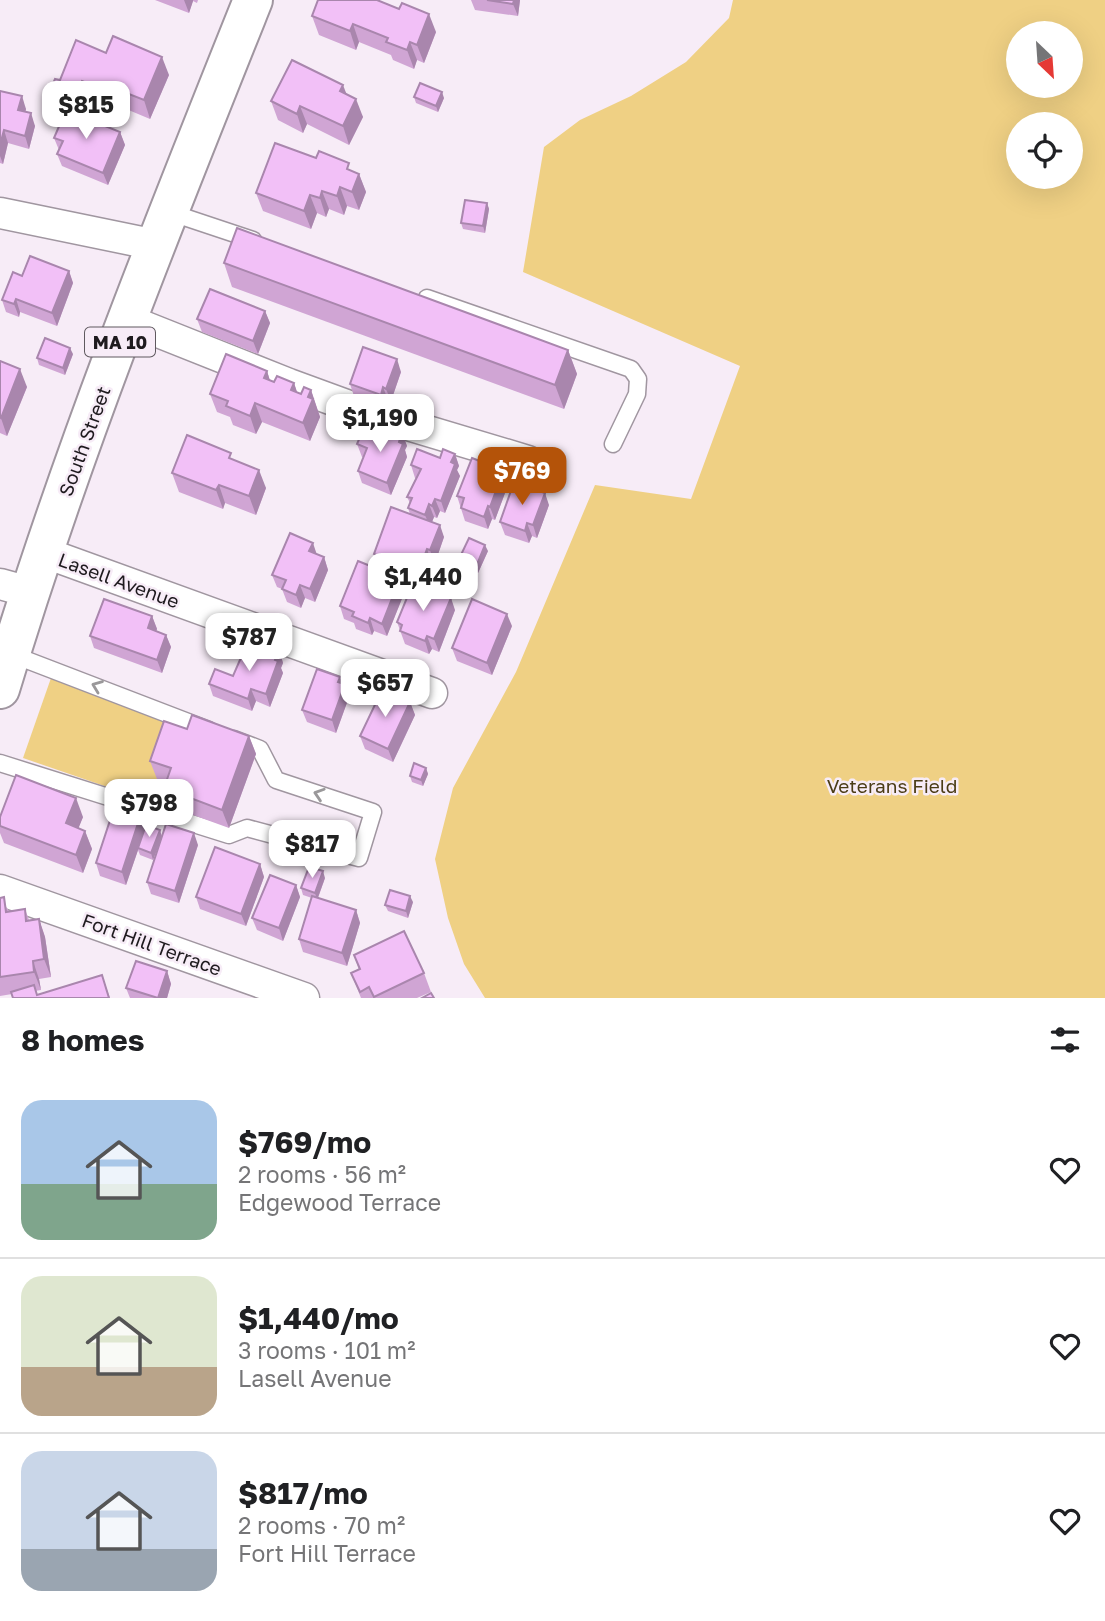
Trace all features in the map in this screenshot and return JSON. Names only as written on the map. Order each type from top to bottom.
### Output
[{"type":"main road","name":"South Street","points":[[5,671],[15,588],[43,552],[128,320],[253,0]]},
{"type":"street","points":[[0,213],[163,229]]},
{"type":"street","points":[[128,320],[371,414],[528,461]]},
{"type":"street","name":"Lasell Avenue","points":[[43,552],[432,693]]},
{"type":"street","name":"Fort Hill Terrace","points":[[0,890],[304,998]]},
{"type":"lane","points":[[163,229],[265,244]]},
{"type":"lane","points":[[406,292],[631,369],[638,379],[637,394],[613,443]]},
{"type":"lane","points":[[0,763],[229,835],[247,828],[359,858],[373,813],[276,780],[260,749],[5,671]]},
{"type":"green space","name":"Veterans Field","points":[[733,0],[1105,0],[1105,998],[485,998],[464,964],[448,918],[435,859],[453,788],[516,672],[595,485],[691,499],[740,366],[523,272],[544,147],[580,120],[631,96],[686,62],[729,18]]},
{"type":"green space","points":[[51,678],[179,722],[151,802],[23,758]]},
{"type":"building","points":[[318,0],[377,0],[399,9],[402,3],[429,14],[417,45],[410,42],[407,50],[386,42],[388,38],[353,24],[350,31],[312,16]]},
{"type":"building","points":[[487,0],[514,0],[513,4]]},
{"type":"building","points":[[113,36],[162,57],[144,100],[101,83],[99,88],[82,81],[72,103],[49,93],[55,79],[60,80],[76,40],[106,53]]},
{"type":"building","points":[[292,60],[343,85],[340,91],[356,99],[343,126],[300,106],[297,114],[271,101]]},
{"type":"building","points":[[420,83],[442,92],[436,106],[414,97]]},
{"type":"building","points":[[0,91],[22,96],[18,110],[31,113],[25,136],[4,130],[0,145]]},
{"type":"building","points":[[66,110],[120,132],[103,173],[57,154],[63,141],[54,138]]},
{"type":"building","points":[[275,143],[316,158],[319,151],[349,163],[347,169],[359,174],[352,192],[340,187],[337,196],[322,191],[320,198],[310,195],[304,211],[256,193]]},
{"type":"building","points":[[465,200],[487,203],[483,226],[461,223]]},
{"type":"building","points":[[237,228],[568,350],[555,385],[224,263]]},
{"type":"building","points":[[30,256],[69,271],[52,313],[16,299],[14,304],[2,300],[13,272],[22,276]]},
{"type":"building","points":[[210,289],[265,311],[253,341],[197,319]]},
{"type":"building","points":[[45,338],[70,348],[63,368],[37,358]]},
{"type":"building","points":[[363,347],[397,359],[386,389],[383,387],[381,395],[350,384]]},
{"type":"building","points":[[226,354],[267,371],[264,378],[274,382],[277,376],[294,383],[291,390],[301,394],[304,387],[311,390],[308,397],[313,399],[303,423],[255,403],[250,416],[226,406],[228,401],[210,394]]},
{"type":"building","points":[[0,361],[20,369],[1,418],[0,417]]},
{"type":"building","points":[[390,428],[402,433],[399,442],[403,444],[387,483],[358,471],[367,448],[357,444],[363,430],[385,440]]},
{"type":"building","points":[[187,435],[231,453],[229,458],[259,470],[249,496],[219,485],[216,490],[172,473]]},
{"type":"building","points":[[417,449],[440,458],[443,449],[455,454],[451,462],[455,464],[441,501],[435,499],[432,506],[429,504],[425,515],[408,508],[412,498],[407,497],[421,469],[411,465]]},
{"type":"building","points":[[472,458],[500,469],[496,479],[500,480],[484,517],[461,508],[464,498],[457,496]]},
{"type":"building","points":[[514,482],[545,493],[533,525],[527,523],[525,531],[500,522]]},
{"type":"building","points":[[391,507],[440,525],[419,571],[374,554]]},
{"type":"building","points":[[290,533],[313,543],[309,551],[324,557],[310,589],[300,585],[296,595],[282,589],[286,580],[272,575]]},
{"type":"building","points":[[469,538],[485,545],[476,567],[459,559]]},
{"type":"building","points":[[358,561],[400,578],[382,624],[370,618],[368,623],[352,616],[354,612],[340,606]]},
{"type":"building","points":[[413,583],[451,598],[434,639],[427,636],[425,641],[400,631],[402,625],[397,622]]},
{"type":"building","points":[[104,599],[152,616],[148,628],[166,635],[157,660],[90,636]]},
{"type":"building","points":[[472,599],[507,614],[487,663],[452,648]]},
{"type":"building","points":[[265,645],[279,650],[275,660],[278,661],[266,694],[251,689],[248,699],[209,684],[215,669],[233,676],[246,646],[262,652]]},
{"type":"building","points":[[317,669],[340,677],[338,682],[345,684],[332,720],[302,710]]},
{"type":"building","points":[[382,690],[410,702],[388,749],[360,736]]},
{"type":"building","points":[[192,715],[249,736],[222,810],[164,788],[171,768],[150,761],[164,721],[187,729]]},
{"type":"building","points":[[414,763],[426,768],[421,780],[410,776]]},
{"type":"building","points":[[16,775],[76,798],[66,823],[85,831],[76,855],[0,826],[0,817]]},
{"type":"building","points":[[117,799],[143,808],[122,872],[96,863]]},
{"type":"building","points":[[166,824],[194,833],[175,891],[147,882]]},
{"type":"building","points":[[146,825],[160,830],[151,853],[138,848]]},
{"type":"building","points":[[215,847],[260,864],[241,914],[196,897]]},
{"type":"building","points":[[309,867],[323,871],[315,893],[301,888]]},
{"type":"building","points":[[270,875],[296,885],[279,928],[252,918]]},
{"type":"building","points":[[390,890],[410,896],[406,911],[385,905]]},
{"type":"building","points":[[312,896],[356,910],[342,953],[299,939]]},
{"type":"building","points":[[4,897],[6,912],[25,909],[26,921],[39,919],[44,959],[33,961],[34,972],[0,977],[0,898]]},
{"type":"building","points":[[404,931],[424,973],[374,997],[369,987],[360,992],[351,973],[360,969],[354,955]]},
{"type":"building","points":[[136,961],[167,971],[158,998],[126,988]]},
{"type":"building","points":[[102,975],[109,998],[13,998],[11,992],[34,985],[37,995]]}]
